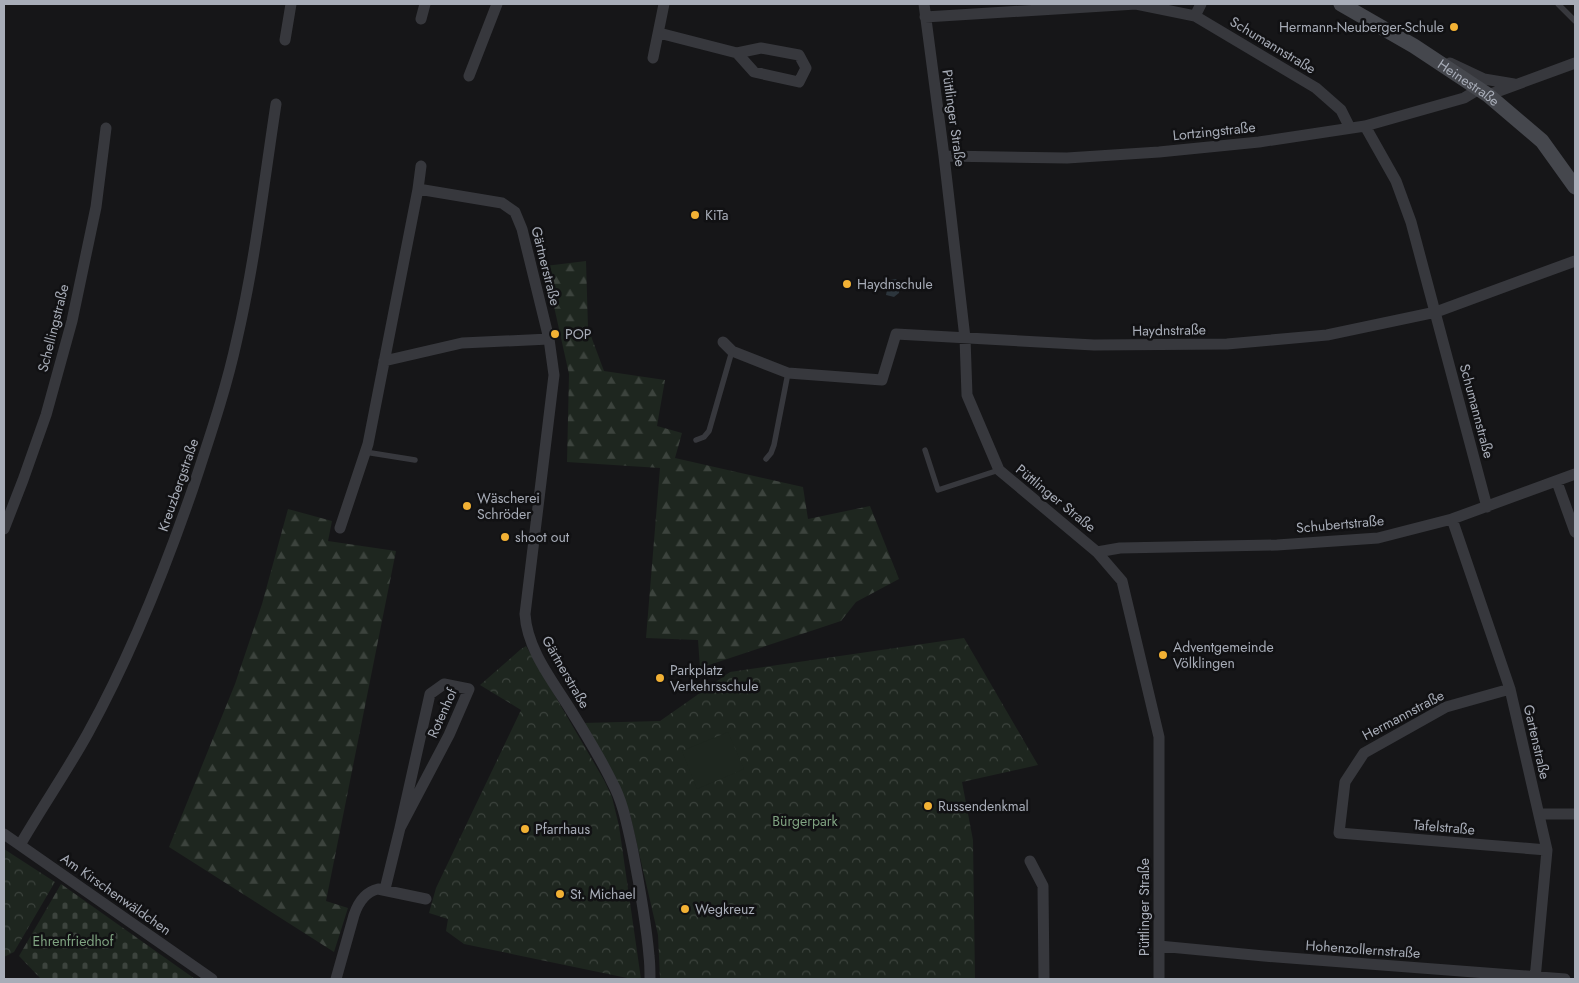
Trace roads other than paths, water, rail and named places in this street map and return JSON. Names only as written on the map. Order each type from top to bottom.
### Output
[{"type":"main road","name":"Heinestraße","points":[[1341,4],[1414,46],[1483,92],[1542,141],[1575,186]]},
{"type":"street","points":[[285,40],[291,4]]},
{"type":"street","points":[[421,19],[425,4]]},
{"type":"street","points":[[469,76],[497,4]]},
{"type":"street","points":[[653,58],[664,4]]},
{"type":"street","name":"Püttlinger Straße","points":[[924,4],[965,338],[967,395],[999,470],[1097,552],[1122,581],[1159,737],[1159,979]]},
{"type":"street","name":"Schumannstraße","points":[[926,17],[1136,4],[1195,16],[1316,88],[1341,110],[1350,128]]},
{"type":"street","points":[[1195,16],[1201,4]]},
{"type":"street","points":[[659,32],[737,53],[761,48],[799,55],[806,68],[800,82],[772,76],[754,72],[737,53]]},
{"type":"street","name":"Lortzingstraße","points":[[1414,46],[1484,79],[1514,84]]},
{"type":"street","name":"Lortzingstraße","points":[[944,156],[1067,158],[1159,152],[1260,142],[1365,126],[1514,84],[1575,63]]},
{"type":"street","name":"Kreuzbergstraße","points":[[20,845],[87,733],[132,646],[175,539],[216,421],[238,339],[276,104]]},
{"type":"street","name":"Schumannstraße","points":[[1365,126],[1396,181],[1411,222],[1487,507]]},
{"type":"street","name":"Schellingstraße","points":[[4,529],[46,415],[72,321],[96,207],[106,128]]},
{"type":"street","points":[[340,528],[365,452],[421,166]]},
{"type":"street","name":"Gärtnerstraße","points":[[418,189],[502,204],[515,212],[522,229],[549,339],[554,375],[526,601],[526,627],[534,649],[620,798],[642,896],[650,979]]},
{"type":"street","name":"Haydnstraße","points":[[723,342],[732,351],[788,373],[882,380],[896,334],[1094,345],[1227,344],[1327,335],[1436,312],[1575,261]]},
{"type":"street","points":[[384,361],[462,343],[549,339]]},
{"type":"street","name":"Schubertstraße","points":[[1097,552],[1120,548],[1277,545],[1378,538],[1452,519],[1575,474]]},
{"type":"street","points":[[1557,482],[1575,532]]},
{"type":"street","name":"Gartenstraße","points":[[1452,519],[1510,689],[1547,850],[1536,978]]},
{"type":"street","name":"Rotenhof","points":[[385,889],[430,694],[444,684],[469,689],[449,736],[400,828]]},
{"type":"street","name":"Hermannstraße","points":[[1339,833],[1345,782],[1364,753],[1446,707],[1510,689]]},
{"type":"street","points":[[1539,814],[1575,814]]},
{"type":"street","name":"Tafelstraße","points":[[1339,833],[1547,850]]},
{"type":"street","name":"Am Kirschenwäldchen","points":[[4,834],[212,979]]},
{"type":"street","points":[[1030,861],[1043,886],[1044,979]]},
{"type":"street","points":[[336,979],[358,905],[363,898],[373,890],[385,889],[426,899]]},
{"type":"street","name":"Hohenzollernstraße","points":[[1159,946],[1565,979]]},
{"type":"lane","points":[[1558,4],[1575,21]]},
{"type":"lane","points":[[696,440],[704,437],[709,430],[732,351]]},
{"type":"lane","points":[[766,459],[774,445],[788,373]]},
{"type":"lane","points":[[925,450],[938,490],[999,470]]},
{"type":"lane","points":[[365,452],[415,460]]},
{"type":"place","name":"Hermann-Neuberger-Schule","points":[[1454,27]]},
{"type":"place","name":"KiTa","points":[[695,215]]},
{"type":"place","name":"Haydnschule","points":[[847,284]]},
{"type":"place","name":"POP","points":[[555,334]]},
{"type":"place","name":"Wäscherei Schröder","points":[[467,506]]},
{"type":"place","name":"shoot out","points":[[505,537]]},
{"type":"place","name":"Adventgemeinde Völklingen","points":[[1163,655]]},
{"type":"place","name":"Parkplatz Verkehrsschule","points":[[660,678]]},
{"type":"place","name":"Russendenkmal","points":[[928,806]]},
{"type":"place","name":"Pfarrhaus","points":[[525,829]]},
{"type":"place","name":"St. Michael","points":[[560,894]]},
{"type":"place","name":"Wegkreuz","points":[[685,909]]},
{"type":"park label","name":"Bürgerpark","points":[[805,821]]},
{"type":"park label","name":"Ehrenfriedhof","points":[[73,941]]}]
